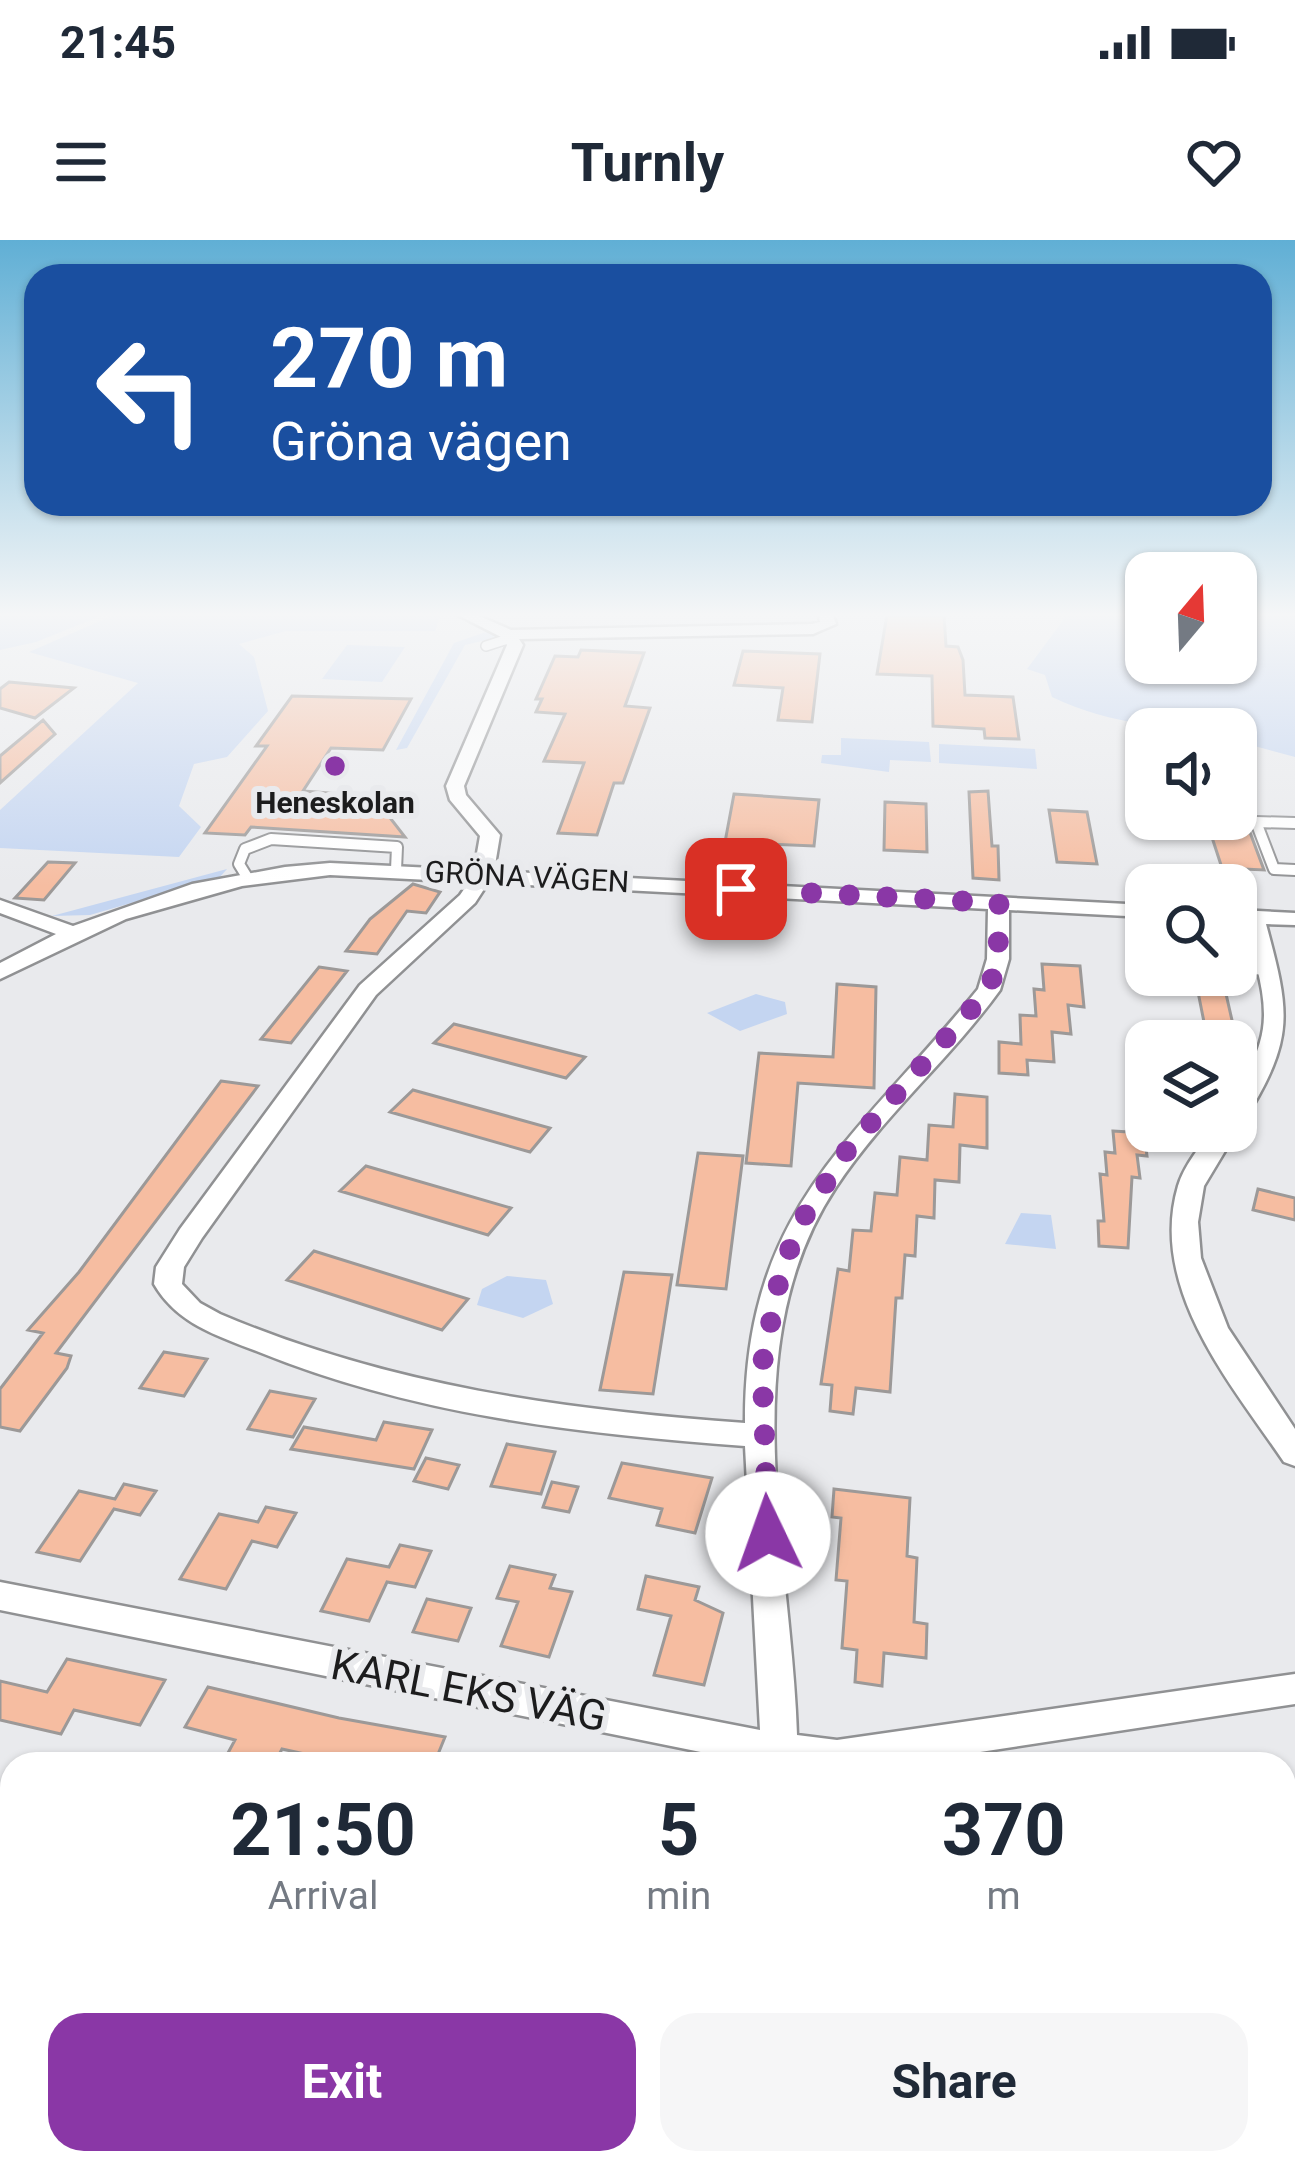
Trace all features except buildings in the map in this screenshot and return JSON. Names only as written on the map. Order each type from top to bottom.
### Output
[{"type":"street","points":[[492,705],[455,786],[457,796],[490,835],[484,874],[448,923],[368,990],[190,1234],[170,1267],[170,1291],[199,1316],[352,1375],[513,1411],[762,1436]]},
{"type":"street","name":"GRÖNA VÄGEN","points":[[0,971],[71,932],[164,895],[248,877],[330,869],[1125,910]]},
{"type":"street","points":[[779,1752],[762,1436],[769,1312],[804,1217],[848,1149],[989,989],[998,959],[999,903]]},
{"type":"street","points":[[0,906],[71,932]]},
{"type":"street","points":[[1257,917],[1295,919]]},
{"type":"street","points":[[1257,940],[1281,987],[1277,1045],[1257,1079]]},
{"type":"street","points":[[1212,1152],[1190,1187],[1188,1259],[1220,1338],[1295,1454]]},
{"type":"street","name":"KARL EKS VÄG","points":[[0,1596],[750,1752]]},
{"type":"street","name":"KARL EKS VÄG","points":[[871,1752],[1295,1689]]},
{"type":"lane","points":[[1295,823],[1256,822],[1274,869],[1295,870]]},
{"type":"lane","points":[[248,877],[238,864],[244,849],[271,839],[397,847],[401,858],[396,870]]},
{"type":"shaded area","points":[[114,705],[266,705],[268,711],[227,757],[194,764],[179,806],[201,827],[179,857],[0,848],[0,810]]},
{"type":"shaded area","points":[[420,705],[431,705],[407,748],[396,750]]},
{"type":"shaded area","points":[[1071,705],[1295,705],[1295,757],[1257,747],[1257,708],[1125,708],[1125,720]]},
{"type":"shaded area","points":[[841,738],[929,742],[931,762],[890,760],[889,772],[821,763],[822,755],[841,755]]},
{"type":"shaded area","points":[[939,744],[1035,749],[1037,769],[939,763]]},
{"type":"shaded area","points":[[227,869],[220,877],[90,915],[52,916]]},
{"type":"shaded area","points":[[756,994],[785,1002],[787,1014],[740,1031],[707,1013]]},
{"type":"shaded area","points":[[1021,1213],[1051,1215],[1056,1249],[1005,1244]]},
{"type":"shaded area","points":[[507,1276],[546,1280],[553,1304],[523,1318],[477,1305],[482,1289]]},
{"type":"place","name":"Heneskolan","points":[[335,766]]},
{"type":"route","points":[[736,889],[999,903],[1000,922],[998,959],[989,989],[936,1056],[848,1149],[804,1217],[782,1267],[769,1312],[762,1365],[768,1534]]}]
